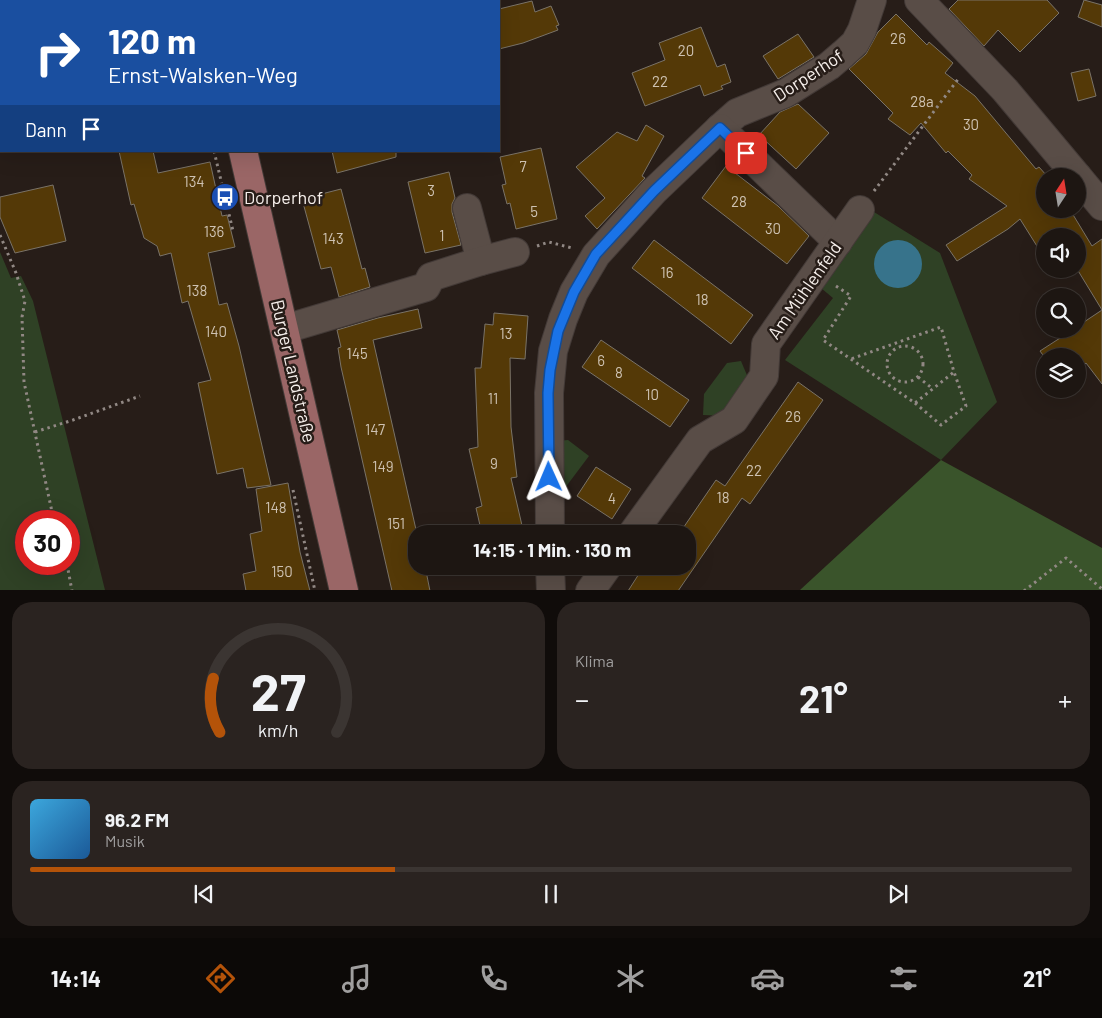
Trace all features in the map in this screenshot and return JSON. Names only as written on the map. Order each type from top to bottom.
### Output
[{"type":"main road","name":"Burger Landstraße","points":[[244,152],[344,590]]},
{"type":"street","name":"Dorperhof","points":[[550,525],[548,393],[553,351],[562,319],[574,292],[596,254],[654,191],[737,114],[786,93],[836,60],[854,43],[862,30],[872,0]]},
{"type":"street","points":[[919,0],[1005,90],[1070,168]]},
{"type":"street","points":[[720,128],[838,242]]},
{"type":"street","points":[[1086,187],[1102,206]]},
{"type":"street","points":[[467,208],[481,261]]},
{"type":"street","name":"Am Mühlenfeld","points":[[639,525],[700,440],[734,420],[764,376],[766,344],[860,210]]},
{"type":"street","points":[[285,329],[311,323],[426,287],[431,277],[515,252]]},
{"type":"street","points":[[550,575],[551,590]]},
{"type":"street","points":[[590,590],[601,575]]},
{"type":"path","points":[[860,210],[937,104],[975,58]]},
{"type":"path","points":[[0,235],[16,273],[25,301],[22,317],[23,374],[52,510]]},
{"type":"path","points":[[515,252],[549,242],[596,254]]},
{"type":"path","points":[[817,273],[851,296],[823,340],[915,403],[941,426],[966,406],[941,327],[851,359]]},
{"type":"path","points":[[896,343],[899,348]]},
{"type":"path","points":[[899,348],[913,348],[922,357],[922,369],[918,377],[910,382],[894,378],[888,369],[887,363],[892,353],[899,348]]},
{"type":"path","points":[[915,403],[954,372]]},
{"type":"path","points":[[918,377],[932,389]]},
{"type":"path","points":[[888,385],[894,378]]},
{"type":"path","points":[[35,432],[140,396]]},
{"type":"path","points":[[1024,590],[1066,558],[1102,589]]},
{"type":"path","points":[[69,575],[72,590]]},
{"type":"green space","points":[[874,212],[940,253],[997,402],[941,460],[785,360],[833,298],[821,288]]},
{"type":"green space","points":[[0,252],[11,278],[21,276],[33,301],[105,590],[0,590]]},
{"type":"green space","points":[[741,361],[749,380],[726,416],[703,415],[704,394],[727,363]]},
{"type":"green space","points":[[568,440],[589,456],[559,496],[557,441]]},
{"type":"green space","points":[[941,460],[1102,548],[1102,590],[800,590]]},
{"type":"water","points":[[893,240],[903,240],[912,244],[918,250],[921,255],[921,273],[912,284],[903,288],[893,288],[884,284],[878,278],[874,269],[874,259],[878,250],[884,244]]},
{"type":"building","points":[[958,0],[1047,0],[1059,13],[1020,52],[998,30],[984,46],[949,9]]},
{"type":"building","points":[[1084,0],[1102,5],[1102,27],[1078,17]]},
{"type":"building","points":[[532,1],[535,12],[551,6],[559,25],[556,26],[558,30],[523,43],[500,49],[500,9]]},
{"type":"building","points":[[896,14],[927,45],[929,42],[953,63],[945,73],[975,96],[1036,169],[1036,218],[1075,218],[1081,228],[1036,228],[1036,245],[1020,219],[1008,229],[957,261],[946,245],[1007,206],[969,179],[972,175],[948,151],[946,153],[921,123],[910,135],[888,119],[893,113],[849,69],[866,54],[878,32]]},
{"type":"building","points":[[701,27],[717,67],[725,64],[731,82],[721,86],[723,89],[704,96],[700,85],[645,106],[632,73],[665,60],[659,43]]},
{"type":"building","points":[[798,34],[814,57],[778,79],[763,56]]},
{"type":"building","points":[[1089,69],[1096,96],[1078,101],[1071,73]]},
{"type":"building","points":[[798,104],[829,133],[796,169],[759,135],[780,112]]},
{"type":"building","points":[[646,125],[664,136],[642,176],[645,178],[597,229],[585,216],[605,198],[576,167],[617,132],[637,141]]},
{"type":"building","points":[[541,148],[557,219],[516,229],[510,203],[507,204],[502,185],[506,184],[500,157]]},
{"type":"building","points":[[119,152],[153,152],[158,173],[210,162],[222,216],[227,215],[235,247],[208,253],[219,305],[227,303],[239,346],[271,485],[247,488],[243,468],[217,474],[198,383],[211,380],[188,301],[182,303],[171,253],[160,256],[157,246],[144,238],[134,204],[131,205]]},
{"type":"building","points":[[332,152],[396,152],[396,157],[337,173]]},
{"type":"building","points":[[726,166],[778,206],[809,236],[787,264],[702,198]]},
{"type":"building","points":[[449,172],[455,198],[452,204],[452,212],[461,245],[425,253],[408,182]]},
{"type":"building","points":[[53,185],[66,241],[15,253],[0,217],[0,197]]},
{"type":"building","points":[[341,189],[362,269],[365,268],[370,287],[339,297],[331,267],[321,269],[302,199]]},
{"type":"building","points":[[1086,236],[1092,246],[1102,239],[1102,310],[1082,278],[1086,278]]},
{"type":"building","points":[[654,240],[753,315],[731,344],[632,268]]},
{"type":"building","points":[[418,309],[422,328],[373,340],[415,525],[408,525],[408,575],[427,575],[430,590],[392,590],[341,367],[338,348],[341,347],[337,330]]},
{"type":"building","points":[[1102,310],[1102,384],[1086,363],[1086,348],[1045,348],[1060,338],[1086,338],[1086,321]]},
{"type":"building","points":[[494,313],[528,316],[525,359],[510,358],[511,427],[517,477],[511,478],[522,525],[480,525],[476,508],[482,506],[469,449],[478,447],[475,368],[481,368],[485,324],[493,325]]},
{"type":"building","points":[[601,340],[689,400],[670,427],[582,367]]},
{"type":"building","points":[[798,382],[823,400],[750,504],[742,498],[696,565],[696,525],[685,525],[716,480],[725,486]]},
{"type":"building","points":[[596,467],[631,489],[612,519],[577,496]]},
{"type":"building","points":[[288,483],[300,552],[310,590],[246,590],[243,574],[256,571],[250,534],[262,531],[256,489]]},
{"type":"building","points":[[638,575],[689,575],[679,590],[629,590]]},
{"type":"place","name":"Dorperhof","points":[[225,197]]},
{"type":"route","points":[[549,477],[548,393],[553,351],[562,319],[583,274],[596,254],[654,191],[720,128],[746,153]]}]
